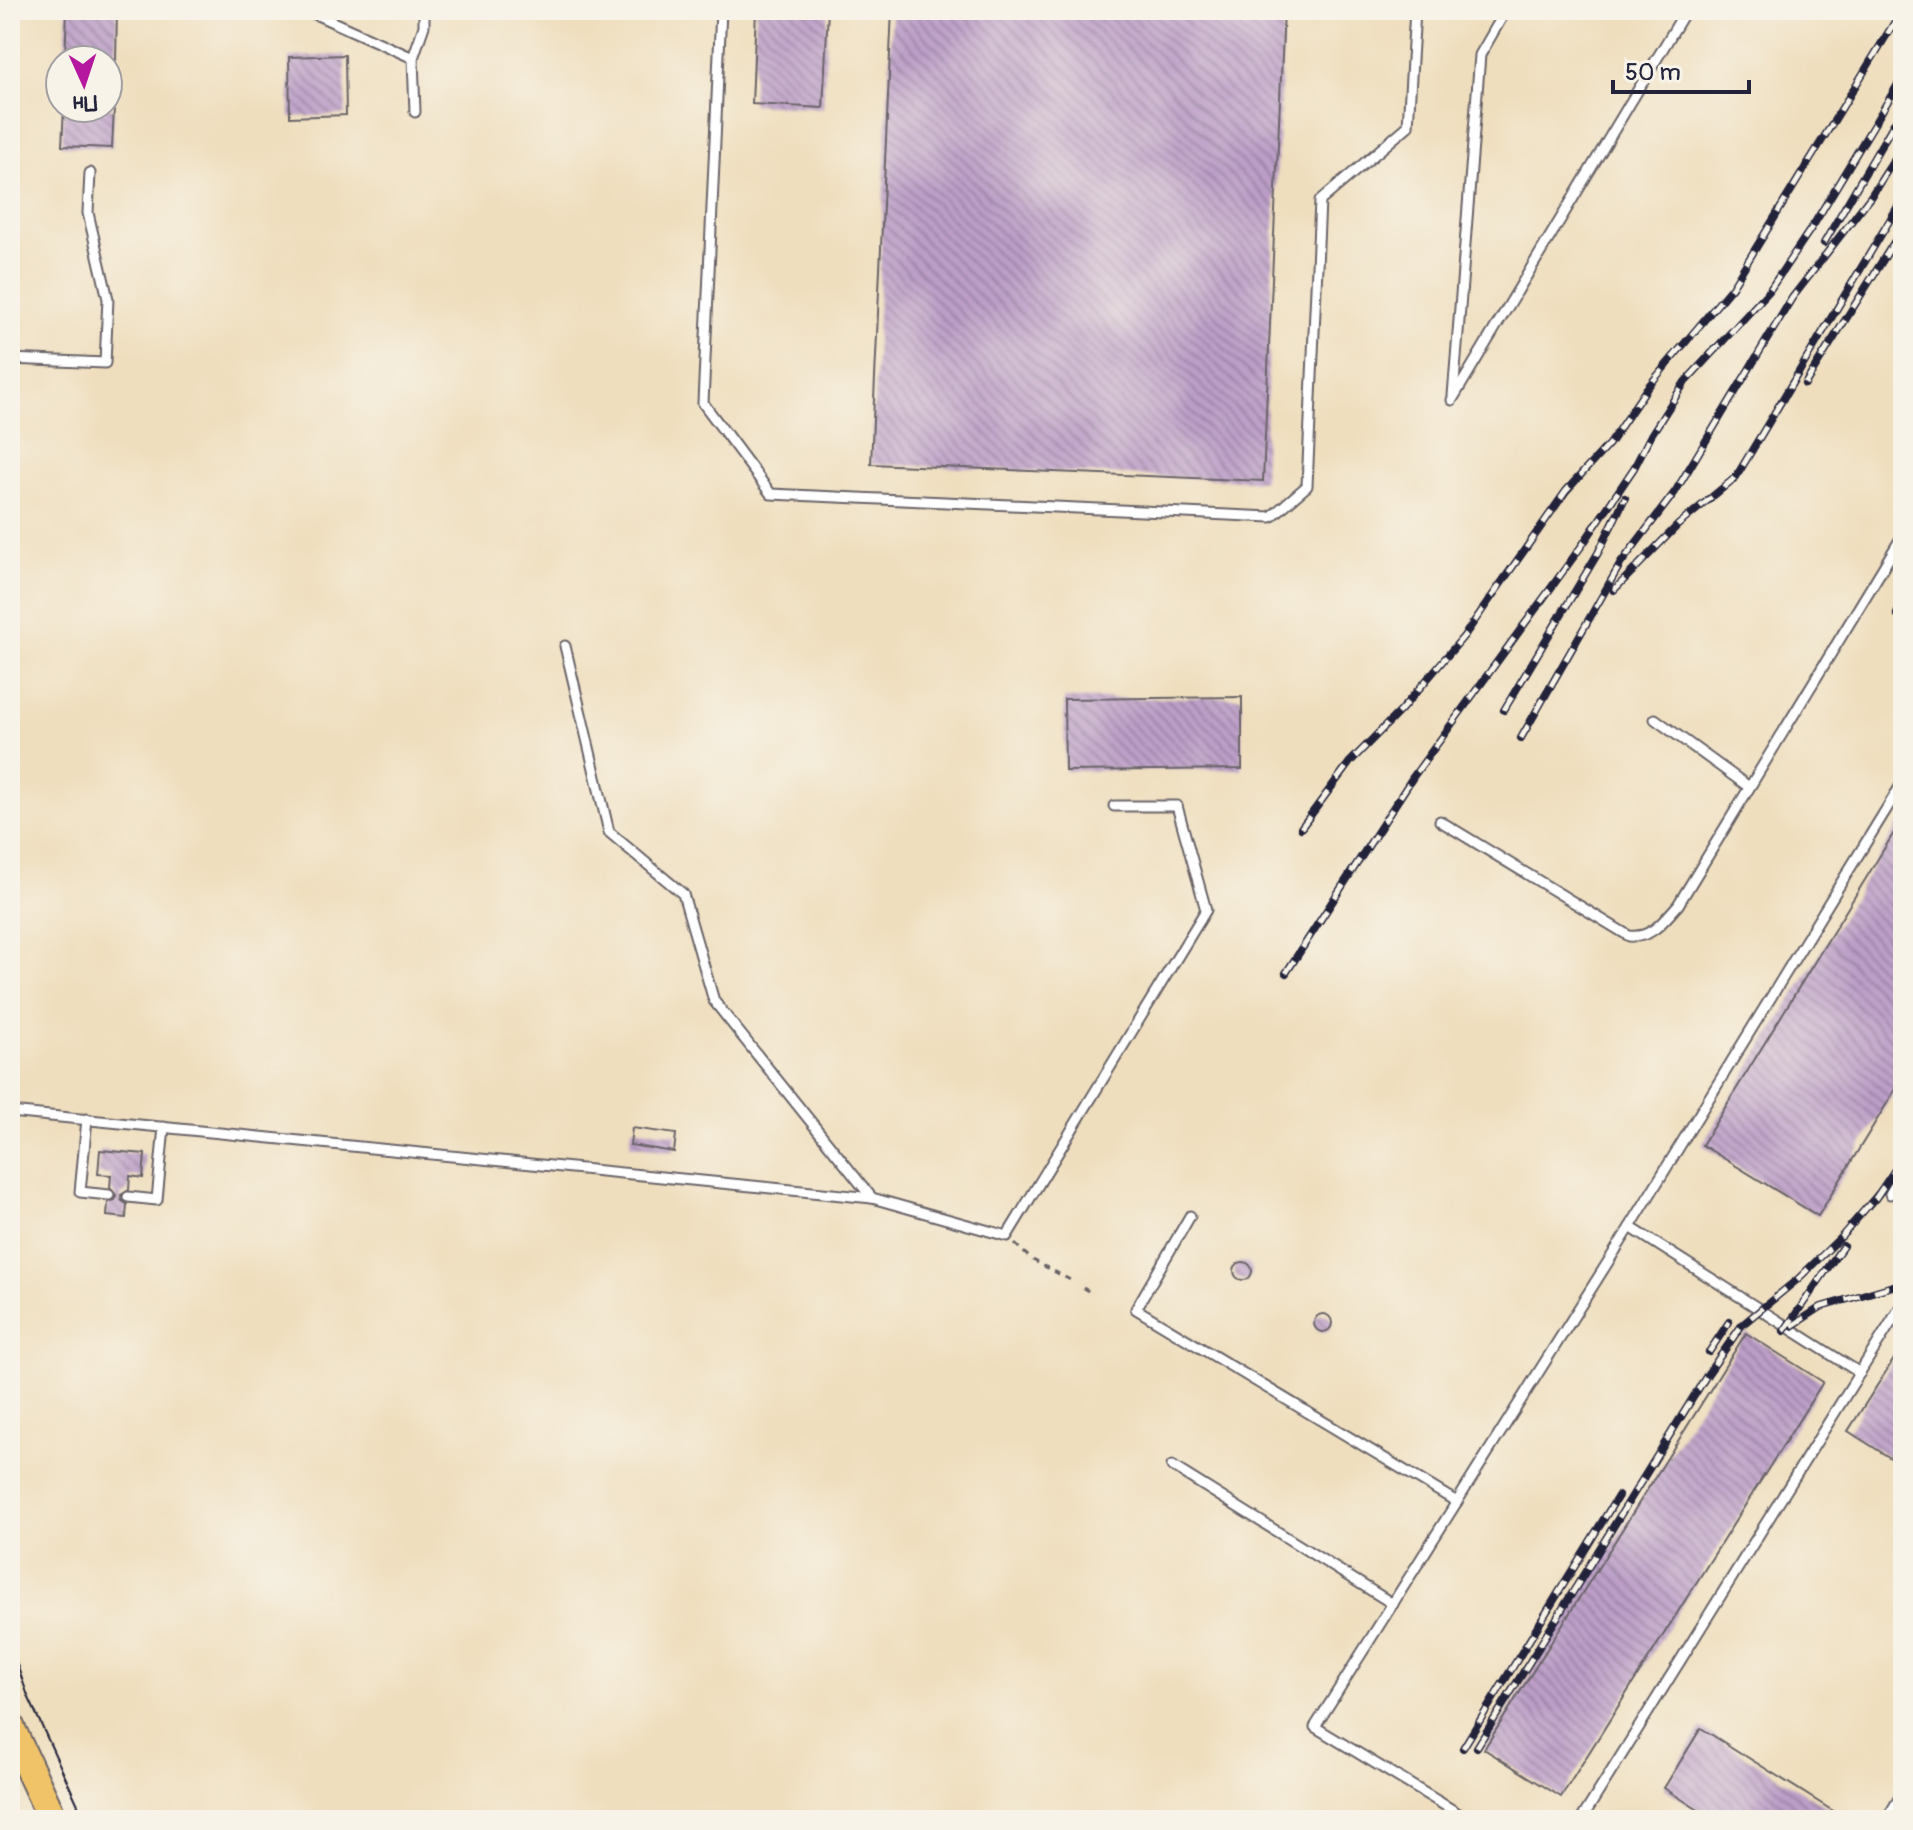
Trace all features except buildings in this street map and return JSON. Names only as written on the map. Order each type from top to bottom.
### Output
[{"type":"main road","points":[[10,1727],[53,1820]]},
{"type":"lane","points":[[306,10],[413,58]]},
{"type":"lane","points":[[415,112],[413,58],[424,26],[424,10]]},
{"type":"lane","points":[[721,10],[703,403],[771,494],[1271,517],[1307,486],[1320,201],[1408,126],[1415,10]]},
{"type":"lane","points":[[1506,10],[1480,55],[1452,400],[1686,10]]},
{"type":"lane","points":[[10,359],[105,363],[108,299],[88,213],[90,173]]},
{"type":"lane","points":[[1440,821],[1629,936],[1651,933],[1678,905],[1903,535]]},
{"type":"lane","points":[[565,646],[609,832],[683,894],[714,1001],[872,1198]]},
{"type":"lane","points":[[1655,719],[1749,787]]},
{"type":"lane","points":[[1469,1820],[1315,1727],[1630,1227],[1903,782]]},
{"type":"lane","points":[[10,1112],[872,1198],[1007,1236],[1206,910],[1177,806],[1114,806]]},
{"type":"lane","points":[[87,1119],[80,1192],[109,1195]]},
{"type":"lane","points":[[128,1197],[157,1200],[164,1127]]},
{"type":"lane","points":[[1890,1194],[1903,1172]]},
{"type":"lane","points":[[1190,1216],[1136,1309],[1457,1502]]},
{"type":"lane","points":[[1630,1227],[1860,1373]]},
{"type":"lane","points":[[1581,1820],[1903,1303]]},
{"type":"lane","points":[[1172,1466],[1393,1604]]},
{"type":"lane","points":[[1886,1820],[1903,1792]]},
{"type":"path","points":[[1007,1236],[1031,1259],[1074,1282]]},
{"type":"path","points":[[1083,1288],[1092,1293]]},
{"type":"tram line","points":[[10,1645],[28,1696],[85,1820]]},
{"type":"railway","points":[[1301,828],[1350,762],[1401,710],[1464,636],[1566,491],[1609,444],[1647,388],[1732,287],[1902,10]]},
{"type":"railway","points":[[1286,973],[1413,777],[1583,544],[1634,468],[1685,382],[1769,291],[1814,224],[1903,76]]},
{"type":"railway","points":[[1824,243],[1903,108]]},
{"type":"railway","points":[[1521,738],[1621,563],[1675,492],[1792,298],[1871,196],[1903,146]]},
{"type":"railway","points":[[1614,590],[1678,525],[1736,477],[1903,198]]},
{"type":"railway","points":[[1805,384],[1903,228]]},
{"type":"railway","points":[[1504,710],[1598,553],[1625,498]]},
{"type":"railway","points":[[1897,614],[1903,603]]},
{"type":"railway","points":[[1875,1199],[1903,1158]]},
{"type":"railway","points":[[1477,1747],[1707,1375],[1742,1325],[1799,1278],[1842,1236],[1880,1192]]},
{"type":"railway","points":[[1784,1331],[1843,1246]]},
{"type":"railway","points":[[1792,1326],[1821,1307],[1903,1283]]},
{"type":"railway","points":[[1709,1352],[1729,1322]]},
{"type":"railway","points":[[1463,1748],[1618,1496]]}]
